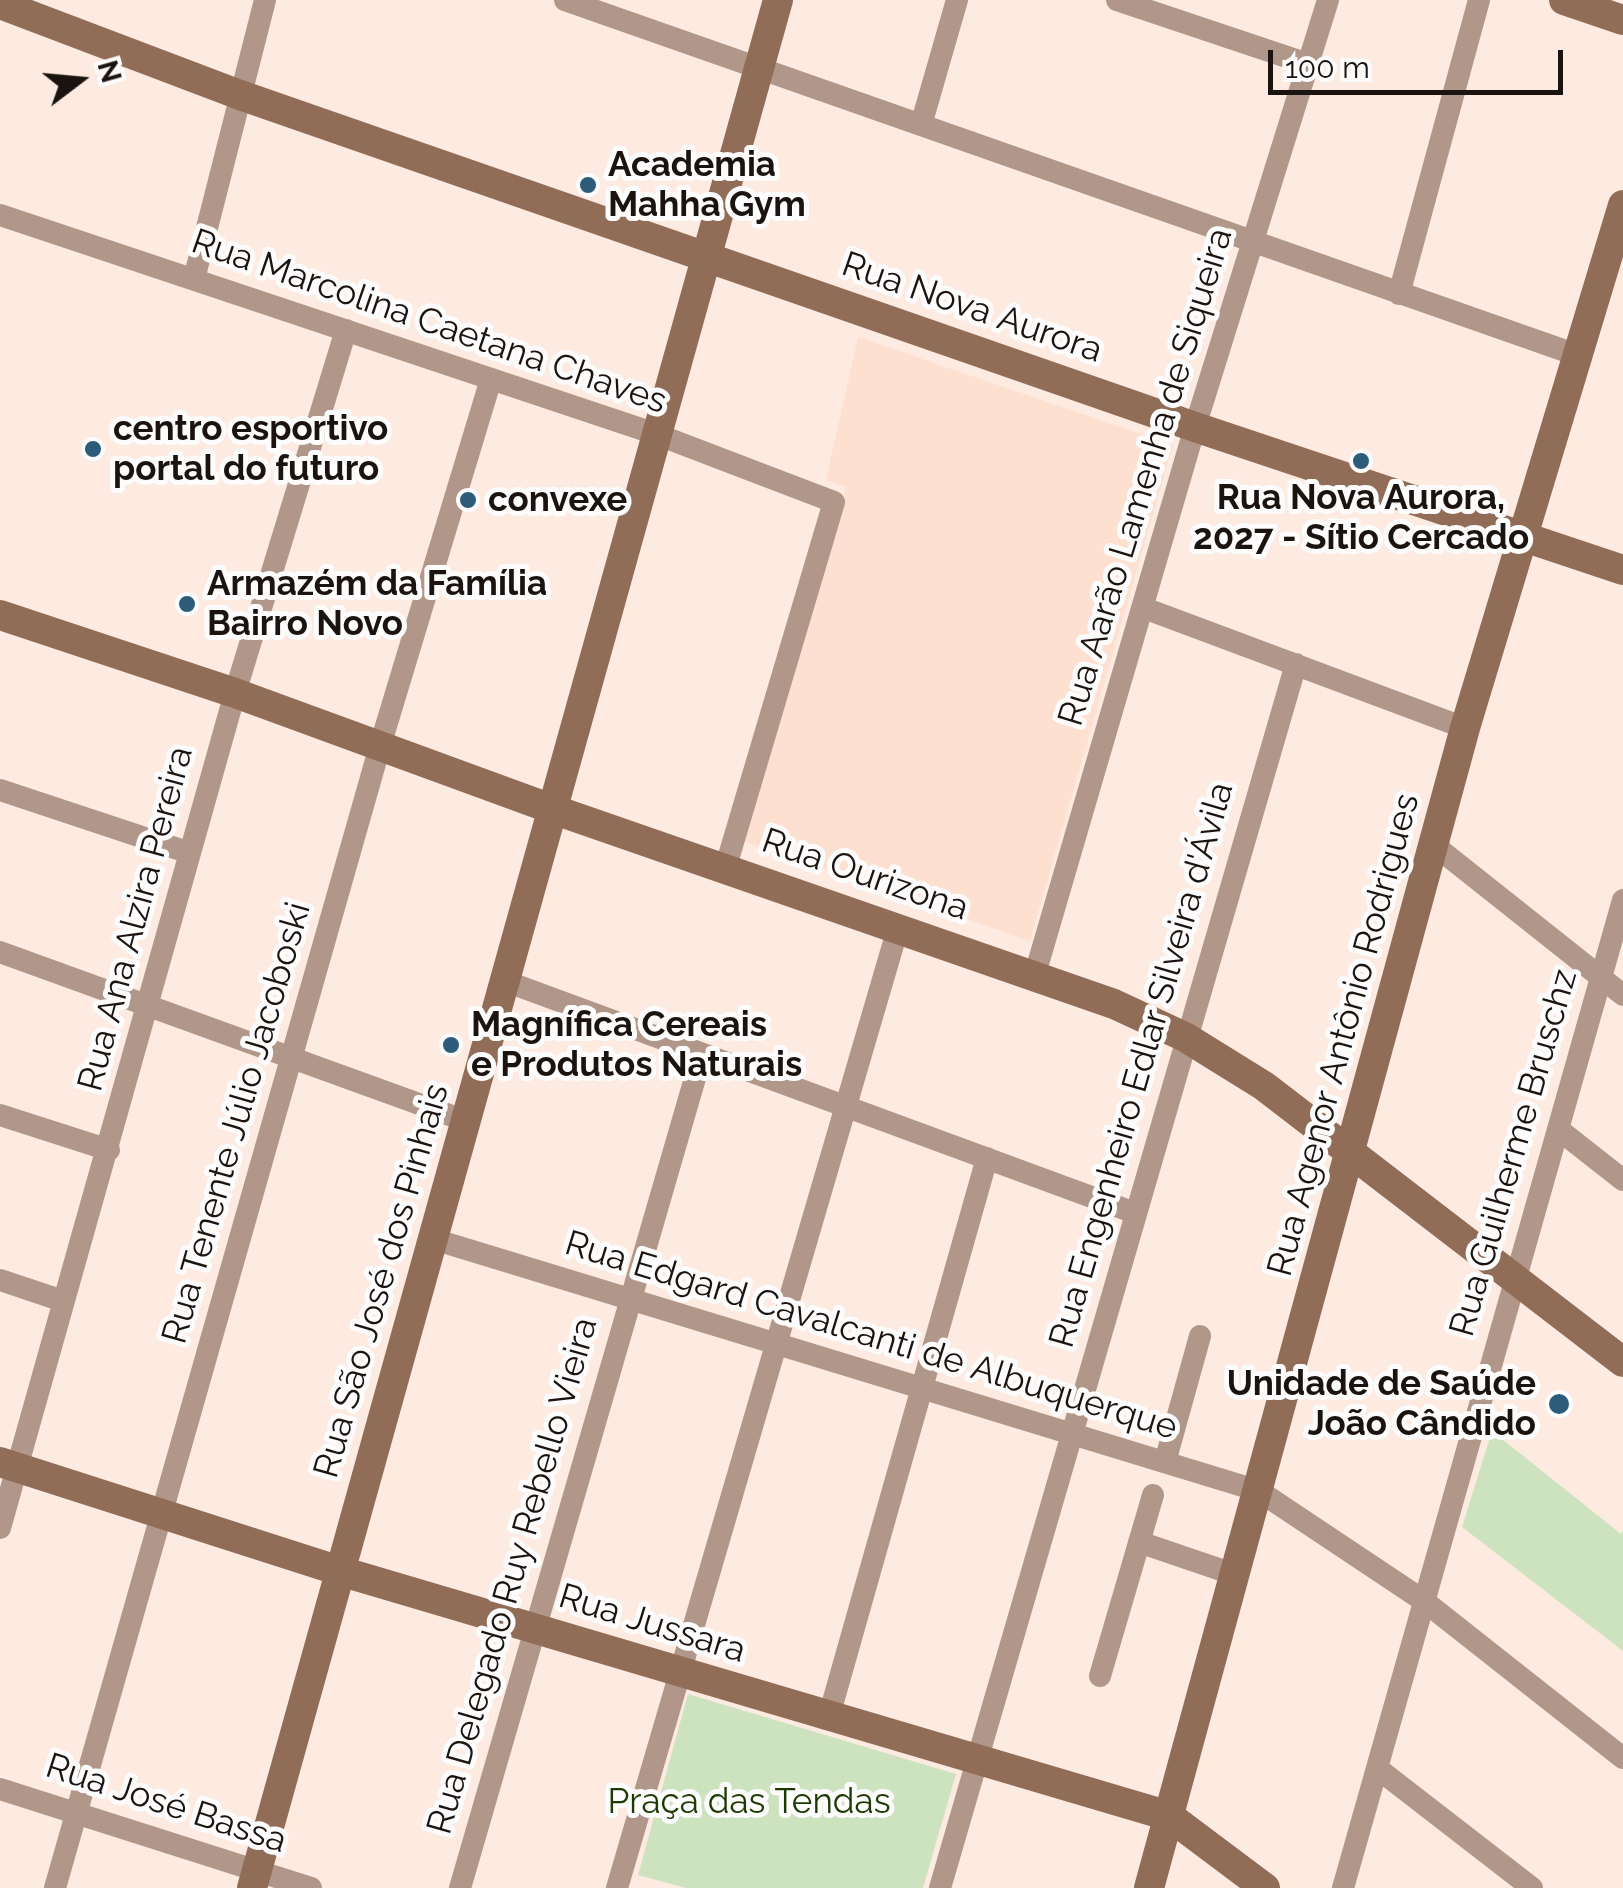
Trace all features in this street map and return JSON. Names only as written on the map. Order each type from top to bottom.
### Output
[{"type":"street","points":[[194,280],[265,0]]},
{"type":"street","name":"Rua São José dos Pinhais","points":[[255,1878],[778,0]]},
{"type":"street","points":[[922,125],[957,0]]},
{"type":"street","points":[[1118,0],[1308,64]]},
{"type":"street","name":"Rua Aarão Lamenha de Siqueira","points":[[1034,974],[1195,427],[1328,0]]},
{"type":"street","points":[[1399,294],[1479,0]]},
{"type":"street","points":[[1564,0],[1623,20]]},
{"type":"street","points":[[579,3],[758,71],[1578,355]]},
{"type":"street","name":"Rua Nova Aurora","points":[[0,4],[240,95],[1195,427],[1623,570]]},
{"type":"street","name":"Rua Agenor Antônio Rodrigues","points":[[1148,1888],[1353,1152],[1466,728],[1623,205]]},
{"type":"street","name":"Rua Marcolina Caetana Chaves","points":[[0,214],[656,434],[834,502],[726,866]]},
{"type":"street","name":"Rua Ana Alzira Pereira","points":[[0,1528],[8,1464],[64,1301],[235,693],[346,330]]},
{"type":"street","name":"Rua Tenente Júlio Jacoboski","points":[[55,1888],[380,746],[491,379]]},
{"type":"street","name":"Rua Nova Aurora","points":[[1525,537],[1623,591]]},
{"type":"street","points":[[1144,608],[1466,728]]},
{"type":"street","name":"Rua Ourizona","points":[[0,615],[235,693],[552,809],[1034,974],[1184,1037],[1264,1086],[1623,1362]]},
{"type":"street","name":"Rua Engenheiro Edlar Silveira d'Ávila","points":[[940,1888],[1184,1037],[1296,664]]},
{"type":"street","points":[[0,790],[190,853]]},
{"type":"street","points":[[1434,845],[1623,995]]},
{"type":"street","name":"Rua Guilherme Bruschz","points":[[1343,1888],[1623,900]]},
{"type":"street","points":[[617,1888],[898,928]]},
{"type":"street","points":[[0,952],[466,1121]]},
{"type":"street","points":[[505,981],[1135,1213]]},
{"type":"street","name":"Rua Delegado Ruy Rebello Vieira","points":[[460,1888],[628,1298],[702,1054]]},
{"type":"street","points":[[0,1115],[109,1150]]},
{"type":"street","points":[[1558,1129],[1623,1180]]},
{"type":"street","points":[[829,1716],[987,1158]]},
{"type":"street","name":"Rua Edgard Cavalcanti de Albuquerque","points":[[432,1238],[1259,1491],[1424,1601],[1623,1758]]},
{"type":"street","points":[[0,1280],[64,1301]]},
{"type":"street","points":[[1165,1462],[1200,1336]]},
{"type":"street","name":"Rua Jussara","points":[[8,1464],[340,1571],[1168,1816],[1266,1888]]},
{"type":"street","points":[[1100,1676],[1153,1494]]},
{"type":"street","points":[[1139,1542],[1236,1574]]},
{"type":"street","points":[[1376,1768],[1532,1888]]},
{"type":"street","name":"Rua José Bassa","points":[[0,1789],[77,1812],[255,1878],[311,1888]]},
{"type":"shaded area","points":[[858,337],[1173,445],[1030,941],[743,841],[846,487],[826,480]]},
{"type":"green space","points":[[1492,1431],[1621,1534],[1623,1530],[1623,1651],[1462,1527]]},
{"type":"green space","name":"Praça das Tendas","points":[[688,1694],[956,1774],[923,1888],[686,1888],[638,1875]]},
{"type":"place","name":"Academia Mahha Gym","points":[[588,185]]},
{"type":"place","name":"centro esportivo portal do futuro","points":[[93,449]]},
{"type":"place","name":"Rua Nova Aurora, 2027 - Sítio Cercado","points":[[1361,461]]},
{"type":"place","name":"convexe","points":[[468,500]]},
{"type":"place","name":"Armazém da Família Bairro Novo","points":[[187,604]]},
{"type":"place","name":"Magnífica Cereais e Produtos Naturais","points":[[451,1045]]},
{"type":"place","name":"Unidade de Saúde João Cândido","points":[[1559,1404]]}]
